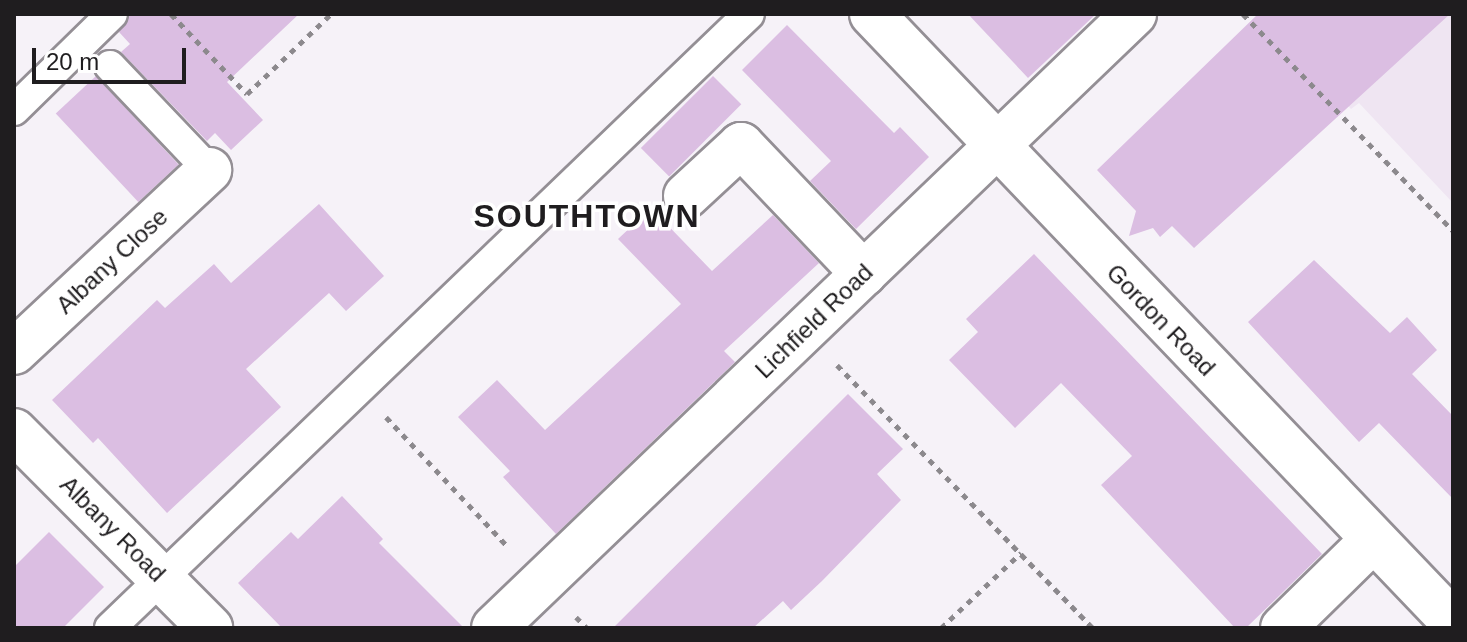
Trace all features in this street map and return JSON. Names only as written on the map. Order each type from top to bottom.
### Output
[{"type":"street","name":"Gordon Road","points":[[872,14],[1453,622]]},
{"type":"street","name":"Lichfield Road","points":[[494,628],[1134,14]]},
{"type":"street","points":[[686,196],[741,145],[864,274]]},
{"type":"street","name":"Albany Close","points":[[14,352],[209,170]]},
{"type":"street","name":"Albany Road","points":[[14,431],[210,628]]},
{"type":"street","points":[[1283,628],[1373,540]]},
{"type":"lane","points":[[14,110],[112,14]]},
{"type":"lane","points":[[110,628],[749,14]]},
{"type":"lane","points":[[110,66],[209,170]]},
{"type":"path","points":[[171,14],[247,94],[331,14]]},
{"type":"path","points":[[1243,14],[1453,231]]},
{"type":"path","points":[[804,332],[1093,628]]},
{"type":"path","points":[[358,387],[587,628]]},
{"type":"path","points":[[941,628],[1021,553]]},
{"type":"shaded area","points":[[1260,14],[1453,14],[1453,203],[1359,103],[1351,109]]},
{"type":"building","points":[[129,14],[299,14],[227,82],[263,120],[231,150],[215,133],[207,141],[121,52],[130,44],[119,32]]},
{"type":"building","points":[[968,14],[1096,14],[1028,78]]},
{"type":"building","points":[[1258,14],[1450,14],[1194,248],[1172,226],[1160,237],[1153,228],[1129,236],[1136,211],[1097,170]]},
{"type":"building","points":[[787,25],[894,133],[900,127],[929,157],[856,229],[810,181],[831,161],[742,70]]},
{"type":"building","points":[[96,76],[179,164],[138,202],[56,114]]},
{"type":"building","points":[[713,76],[741,104],[669,176],[641,148]]},
{"type":"building","points":[[319,204],[384,276],[346,311],[329,293],[246,369],[281,407],[167,513],[98,438],[93,443],[52,400],[157,300],[165,308],[214,264],[231,283]]},
{"type":"building","points":[[651,208],[712,271],[773,215],[819,263],[724,351],[735,362],[556,534],[503,477],[510,471],[458,417],[497,380],[545,430],[681,304],[618,239]]},
{"type":"building","points":[[1034,254],[1322,554],[1246,628],[1235,628],[1101,485],[1132,456],[1061,383],[1015,428],[949,360],[978,332],[966,319]]},
{"type":"building","points":[[1314,260],[1390,333],[1407,317],[1437,350],[1412,374],[1453,416],[1453,499],[1379,423],[1359,442],[1248,322]]},
{"type":"building","points":[[848,394],[903,449],[877,474],[901,500],[822,581],[791,610],[783,601],[753,628],[613,628]]},
{"type":"building","points":[[342,496],[383,539],[379,543],[464,628],[282,628],[238,583],[291,532],[298,539]]},
{"type":"building","points":[[49,532],[104,587],[63,628],[14,628],[14,567]]},
{"type":"district","name":"SOUTHTOWN","points":[[587,216]]}]
